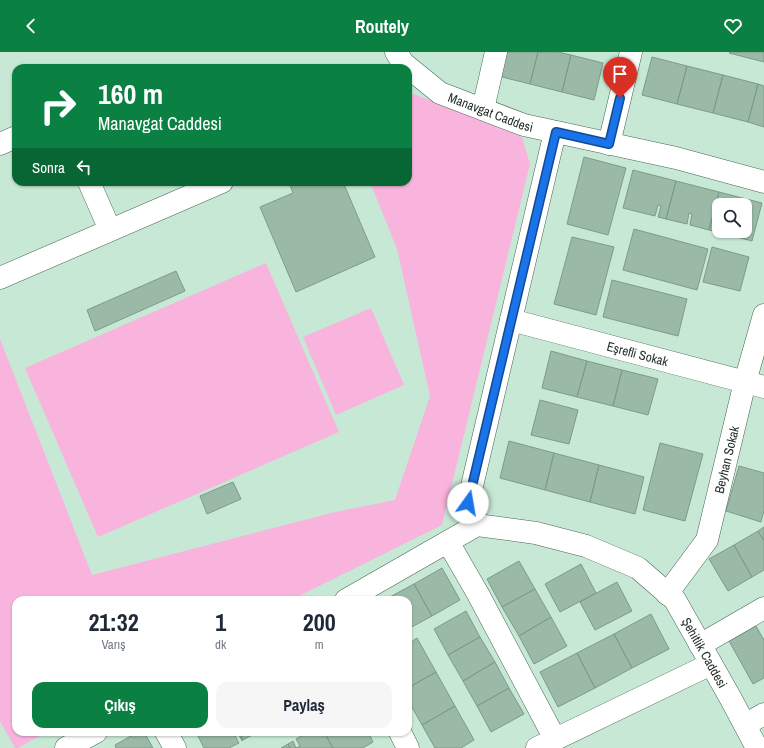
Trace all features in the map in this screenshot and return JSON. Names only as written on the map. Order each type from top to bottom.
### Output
[{"type":"street","name":"Manavgat Caddesi","points":[[396,52],[404,64]]},
{"type":"street","points":[[483,109],[496,52]]},
{"type":"street","points":[[609,144],[632,52]]},
{"type":"street","name":"Manavgat Caddesi","points":[[412,72],[440,93],[524,125],[676,158],[764,182]]},
{"type":"street","points":[[353,596],[477,525],[468,503],[556,132]]},
{"type":"street","points":[[0,144],[12,139]]},
{"type":"street","points":[[91,186],[110,230]]},
{"type":"street","points":[[0,278],[213,186]]},
{"type":"street","name":"Beyhan Sokak","points":[[667,594],[707,540],[754,385],[764,315]]},
{"type":"street","name":"Eşrefli Sokak","points":[[511,320],[754,385]]},
{"type":"street","name":"Şehitlik Caddesi","points":[[477,525],[536,533],[586,546],[638,568],[675,600],[757,748]]},
{"type":"street","points":[[448,542],[482,601],[546,744],[711,664]]},
{"type":"street","points":[[700,645],[764,608]]},
{"type":"street","points":[[745,725],[764,714]]},
{"type":"street","points":[[66,748],[88,736]]},
{"type":"street","points":[[168,736],[175,748]]},
{"type":"street","points":[[402,736],[408,748]]},
{"type":"shaded area","points":[[414,94],[522,137],[530,164],[442,525],[299,596],[12,596],[12,736],[39,736],[18,748],[15,748],[0,721],[0,339],[92,575],[335,512],[395,500],[430,396],[397,249],[372,186],[412,186],[412,95]]},
{"type":"shaded area","points":[[266,263],[339,432],[98,537],[25,368]]},
{"type":"shaded area","points":[[371,308],[404,385],[336,415],[303,337]]},
{"type":"building","points":[[504,52],[538,52],[530,84],[498,76]]},
{"type":"building","points":[[538,52],[558,52],[571,55],[562,92],[530,84]]},
{"type":"building","points":[[764,52],[764,62],[729,53]]},
{"type":"building","points":[[571,55],[603,63],[594,100],[562,92]]},
{"type":"building","points":[[652,57],[687,66],[677,104],[642,95]]},
{"type":"building","points":[[687,66],[723,75],[713,113],[677,104]]},
{"type":"building","points":[[723,75],[758,84],[748,122],[713,113]]},
{"type":"building","points":[[758,84],[764,86],[764,127],[748,122]]},
{"type":"building","points":[[584,157],[626,168],[608,235],[567,224]]},
{"type":"building","points":[[633,170],[676,181],[666,219],[658,217],[661,206],[658,205],[655,216],[623,208]]},
{"type":"building","points":[[676,181],[719,192],[717,198],[712,198],[712,219],[709,230],[690,225],[692,214],[689,213],[687,224],[666,219]]},
{"type":"building","points":[[290,186],[345,186],[375,257],[296,292],[260,207],[293,193]]},
{"type":"building","points":[[719,192],[742,198],[717,198]]},
{"type":"building","points":[[752,200],[762,203],[752,241],[740,238],[752,238]]},
{"type":"building","points":[[712,219],[712,231],[709,230]]},
{"type":"building","points":[[634,229],[708,249],[697,290],[623,270]]},
{"type":"building","points":[[572,237],[614,247],[596,315],[554,304]]},
{"type":"building","points":[[712,247],[749,257],[740,291],[703,282]]},
{"type":"building","points":[[176,271],[185,291],[95,331],[87,310]]},
{"type":"building","points":[[612,280],[687,299],[678,336],[603,317]]},
{"type":"building","points":[[551,351],[587,361],[577,397],[542,388]]},
{"type":"building","points":[[587,361],[622,370],[613,406],[577,397]]},
{"type":"building","points":[[622,370],[658,379],[648,415],[613,406]]},
{"type":"building","points":[[540,400],[578,410],[569,444],[531,435]]},
{"type":"building","points":[[509,441],[554,453],[545,490],[500,478]]},
{"type":"building","points":[[660,443],[703,454],[685,521],[643,510]]},
{"type":"building","points":[[554,453],[599,465],[590,502],[545,490]]},
{"type":"building","points":[[599,465],[644,477],[635,514],[590,502]]},
{"type":"building","points":[[739,466],[764,473],[764,510],[761,522],[726,511]]},
{"type":"building","points":[[233,482],[241,499],[207,514],[200,496]]},
{"type":"building","points":[[764,527],[764,541],[758,531]]},
{"type":"building","points":[[758,531],[764,541],[764,570],[752,577],[734,545]]},
{"type":"building","points":[[734,545],[752,577],[728,591],[709,559]]},
{"type":"building","points":[[519,561],[535,589],[502,607],[487,579]]},
{"type":"building","points":[[581,564],[596,593],[560,612],[545,584]]},
{"type":"building","points":[[442,568],[460,600],[432,616],[414,584]]},
{"type":"building","points":[[617,582],[632,611],[595,630],[580,602]]},
{"type":"building","points":[[414,584],[432,616],[412,627],[412,596],[392,596]]},
{"type":"building","points":[[535,589],[551,617],[519,636],[502,607]]},
{"type":"building","points":[[466,611],[480,637],[448,655],[434,629]]},
{"type":"building","points":[[651,614],[669,649],[632,668],[614,634]]},
{"type":"building","points":[[551,617],[567,646],[534,664],[519,636]]},
{"type":"building","points":[[756,626],[764,640],[764,678],[753,684],[729,641]]},
{"type":"building","points":[[614,634],[632,668],[595,688],[577,653]]},
{"type":"building","points":[[480,637],[495,662],[463,681],[448,655]]},
{"type":"building","points":[[417,638],[436,672],[412,686],[412,641]]},
{"type":"building","points":[[577,653],[595,688],[558,707],[540,672]]},
{"type":"building","points":[[495,662],[509,688],[477,706],[463,681]]},
{"type":"building","points":[[436,672],[455,706],[422,725],[412,707],[412,686]]},
{"type":"building","points":[[509,688],[524,714],[491,732],[477,706]]},
{"type":"building","points":[[455,706],[474,740],[461,748],[435,748],[422,725]]},
{"type":"building","points":[[131,736],[146,736],[153,748],[116,748],[115,745]]},
{"type":"building","points":[[198,736],[235,736],[239,743],[229,748],[204,748]]},
{"type":"building","points":[[241,736],[250,736],[243,740]]},
{"type":"building","points":[[302,736],[326,736],[333,748],[296,748],[300,746],[296,739]]},
{"type":"building","points":[[326,736],[370,736],[373,742],[363,748],[333,748]]},
{"type":"building","points":[[293,741],[296,748],[290,748],[288,744]]},
{"type":"building","points":[[288,744],[290,748],[281,748]]},
{"type":"route","points":[[468,503],[556,132],[609,144],[620,98]]}]
